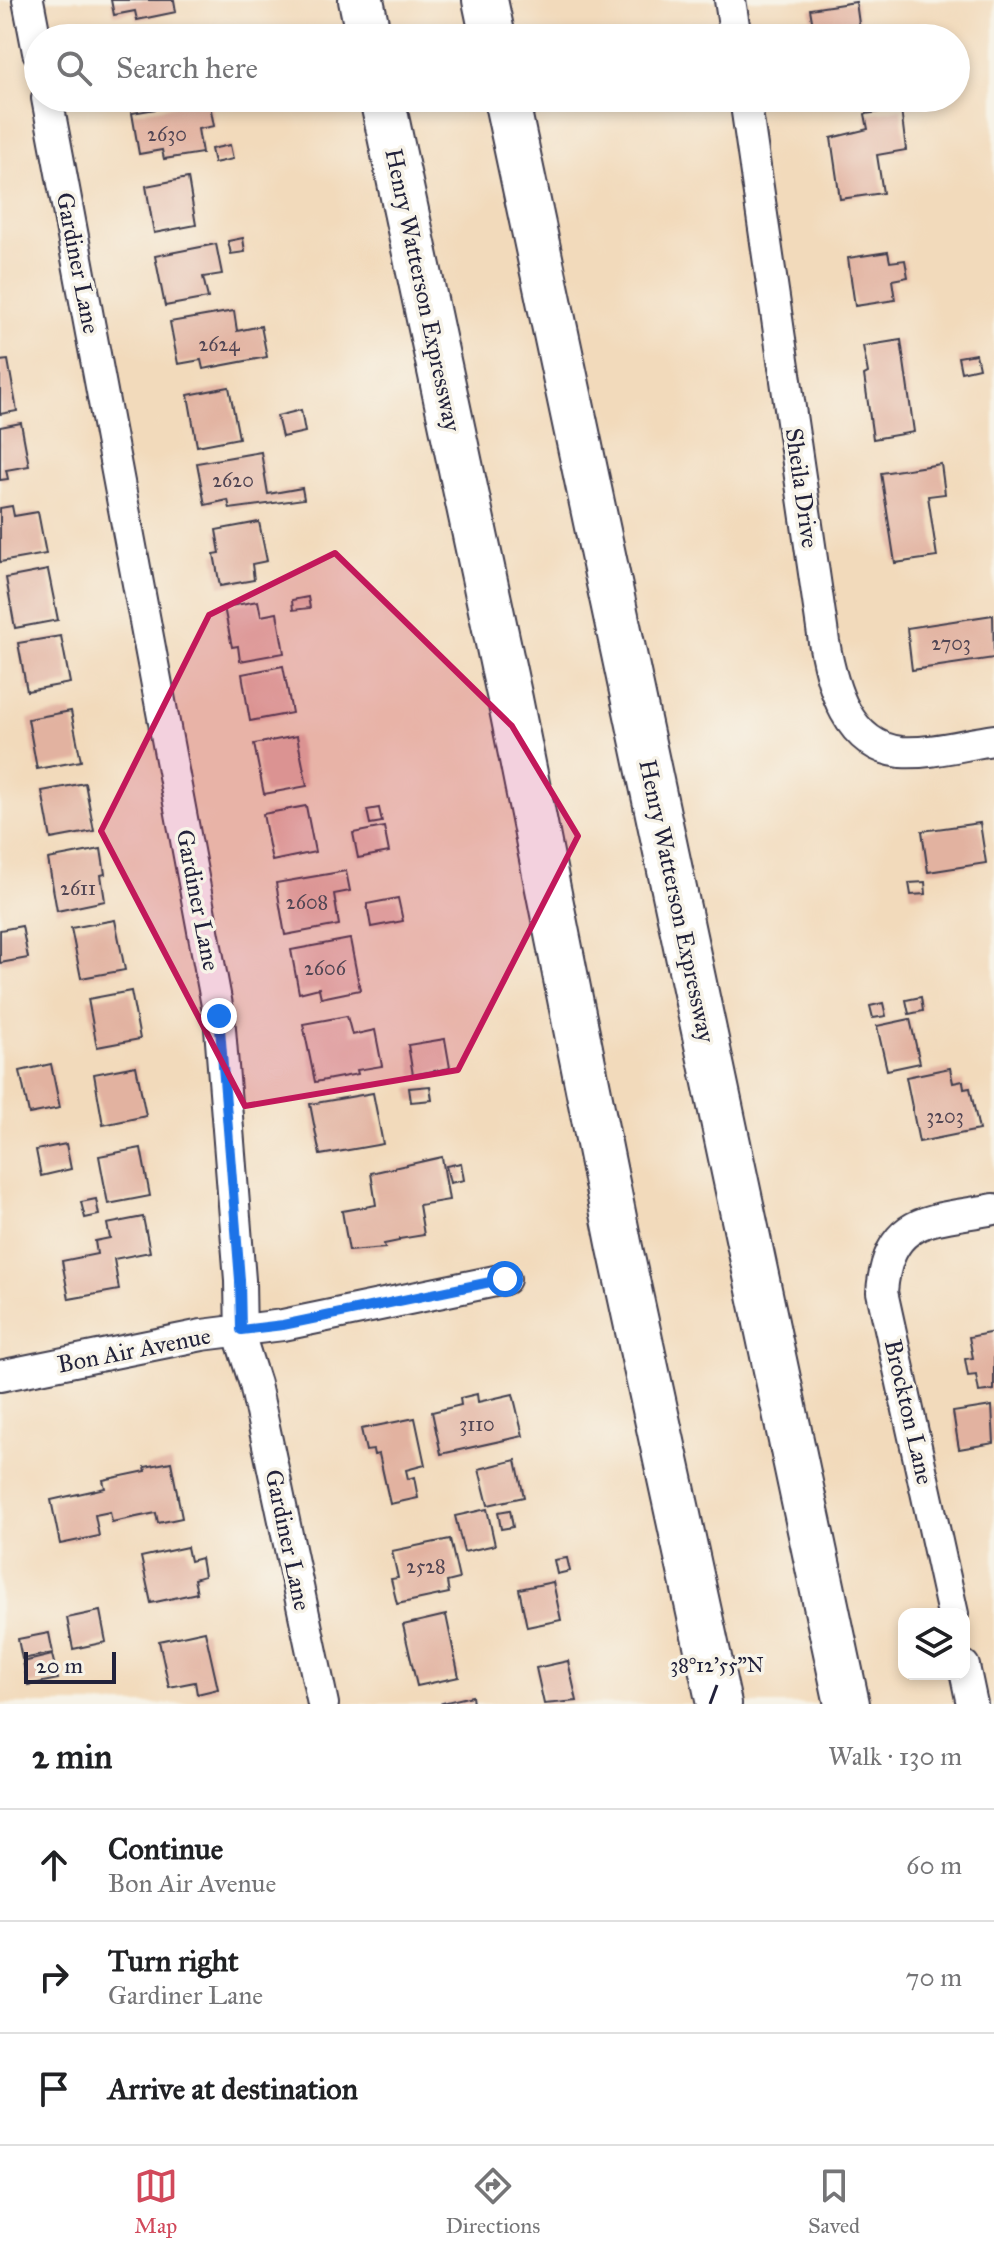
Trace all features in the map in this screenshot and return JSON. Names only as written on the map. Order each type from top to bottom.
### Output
[{"type":"highway","points":[[361,0],[366,24]]},
{"type":"highway","points":[[485,0],[490,24]]},
{"type":"highway","name":"Henry Watterson Expressway","points":[[385,112],[510,699],[617,1233],[719,1704]]},
{"type":"highway","name":"Henry Watterson Expressway","points":[[509,112],[847,1704]]},
{"type":"street","points":[[28,0],[33,24]]},
{"type":"street","points":[[730,0],[734,24]]},
{"type":"street","name":"Gardiner Lane","points":[[50,112],[219,1016],[240,1280],[241,1340],[255,1384],[323,1704]]},
{"type":"street","name":"Sheila Drive","points":[[747,112],[824,642],[835,692],[846,714],[865,736],[881,747],[902,752],[994,740]]},
{"type":"street","name":"Brockton Lane","points":[[952,1608],[882,1292],[884,1267],[894,1245],[906,1231],[920,1223],[994,1209]]},
{"type":"street","name":"Bon Air Avenue","points":[[0,1376],[202,1335],[283,1325],[505,1279]]},
{"type":"highlighted area","points":[[335,553],[512,726],[578,836],[458,1070],[245,1106],[101,831],[209,615]]},
{"type":"building","points":[[111,0],[174,0],[176,12],[137,20],[135,11],[114,15]]},
{"type":"building","points":[[856,2],[859,24],[813,24],[810,9]]},
{"type":"building","points":[[211,112],[214,126],[198,129],[202,153],[164,159],[162,150],[139,154],[132,113]]},
{"type":"building","points":[[901,112],[906,150],[877,155],[883,193],[840,199],[831,138],[868,129],[865,114]]},
{"type":"building","points":[[230,145],[233,159],[214,163],[211,149]]},
{"type":"building","points":[[188,178],[196,225],[154,233],[146,186]]},
{"type":"building","points":[[243,238],[245,252],[231,254],[228,241]]},
{"type":"building","points":[[216,244],[222,274],[203,277],[208,298],[165,306],[155,256]]},
{"type":"building","points":[[888,252],[890,262],[905,260],[908,277],[892,280],[895,300],[855,306],[848,258]]},
{"type":"building","points":[[234,311],[237,331],[261,326],[267,357],[203,369],[201,360],[178,364],[170,322]]},
{"type":"building","points":[[901,340],[914,432],[873,439],[863,346]]},
{"type":"building","points":[[976,354],[979,368],[961,372],[958,357]]},
{"type":"building","points":[[8,360],[17,411],[0,414],[0,361]]},
{"type":"building","points":[[229,387],[239,438],[197,446],[188,395]]},
{"type":"building","points":[[301,410],[305,432],[282,437],[277,416]]},
{"type":"building","points":[[21,423],[29,466],[6,470],[8,479],[0,480],[0,427]]},
{"type":"building","points":[[261,452],[268,494],[302,488],[304,499],[230,509],[228,500],[205,505],[197,463]]},
{"type":"building","points":[[941,464],[945,494],[928,496],[937,557],[895,563],[881,473]]},
{"type":"building","points":[[12,506],[14,516],[38,512],[46,554],[0,562],[0,508]]},
{"type":"building","points":[[259,522],[267,561],[252,564],[254,580],[220,586],[214,554],[220,553],[216,530]]},
{"type":"building","points":[[48,570],[58,620],[15,628],[6,578]]},
{"type":"building","points":[[308,597],[310,608],[293,610],[292,600]]},
{"type":"building","points":[[258,601],[261,616],[277,613],[284,653],[240,661],[238,646],[232,647],[224,607]]},
{"type":"building","points":[[993,615],[994,658],[912,670],[907,628]]},
{"type":"building","points":[[61,636],[70,683],[27,691],[18,643]]},
{"type":"building","points":[[283,666],[292,713],[250,721],[242,674]]},
{"type":"building","points":[[71,711],[81,761],[37,769],[28,719]]},
{"type":"building","points":[[297,736],[307,786],[264,794],[254,744]]},
{"type":"building","points":[[85,783],[94,831],[51,839],[42,791]]},
{"type":"building","points":[[306,806],[315,852],[272,861],[263,814]]},
{"type":"building","points":[[379,808],[382,822],[370,824],[367,810]]},
{"type":"building","points":[[980,823],[986,863],[928,872],[922,831]]},
{"type":"building","points":[[384,827],[389,852],[358,858],[353,833]]},
{"type":"building","points":[[101,849],[105,901],[57,911],[48,859]]},
{"type":"building","points":[[346,871],[350,891],[334,894],[339,925],[285,935],[276,883]]},
{"type":"building","points":[[925,882],[926,894],[911,895],[909,883]]},
{"type":"building","points":[[398,898],[403,921],[371,927],[367,904]]},
{"type":"building","points":[[115,920],[125,970],[81,978],[71,928]]},
{"type":"building","points":[[22,926],[28,958],[0,963],[0,930]]},
{"type":"building","points":[[350,939],[360,990],[321,998],[319,988],[299,993],[291,950]]},
{"type":"building","points":[[131,991],[140,1039],[97,1047],[88,999]]},
{"type":"building","points":[[921,997],[923,1011],[909,1014],[906,1000]]},
{"type":"building","points":[[883,1003],[886,1016],[873,1018],[870,1006]]},
{"type":"building","points":[[347,1016],[352,1035],[375,1030],[382,1066],[315,1082],[303,1024]]},
{"type":"building","points":[[910,1019],[920,1063],[887,1070],[877,1026]]},
{"type":"building","points":[[445,1039],[450,1068],[413,1075],[408,1045]]},
{"type":"building","points":[[51,1064],[60,1108],[29,1114],[20,1071]]},
{"type":"building","points":[[136,1066],[146,1116],[103,1125],[94,1074]]},
{"type":"building","points":[[950,1068],[953,1083],[963,1081],[964,1089],[970,1088],[979,1130],[919,1142],[906,1077]]},
{"type":"building","points":[[430,1086],[432,1100],[411,1102],[409,1088]]},
{"type":"building","points":[[373,1093],[383,1144],[320,1155],[310,1104]]},
{"type":"building","points":[[66,1144],[71,1169],[41,1176],[36,1150]]},
{"type":"building","points":[[141,1148],[150,1196],[108,1204],[99,1156]]},
{"type":"building","points":[[442,1157],[449,1200],[419,1205],[424,1235],[384,1244],[385,1248],[349,1251],[342,1211],[376,1205],[371,1173]]},
{"type":"building","points":[[461,1163],[464,1180],[450,1183],[446,1166]]},
{"type":"building","points":[[96,1199],[99,1215],[85,1218],[81,1202]]},
{"type":"building","points":[[143,1217],[150,1252],[114,1259],[119,1290],[69,1299],[62,1261],[97,1254],[95,1241],[110,1238],[107,1224]]},
{"type":"building","points":[[994,1332],[994,1390],[979,1392],[976,1375],[968,1376],[965,1359],[973,1358],[969,1337]]},
{"type":"building","points":[[477,1394],[478,1402],[513,1394],[523,1436],[441,1454],[432,1412],[461,1405],[460,1398]]},
{"type":"building","points":[[992,1406],[994,1443],[959,1449],[953,1412]]},
{"type":"building","points":[[415,1418],[425,1465],[406,1470],[408,1479],[414,1477],[418,1498],[390,1504],[379,1454],[374,1455],[373,1450],[366,1451],[361,1429]]},
{"type":"building","points":[[516,1460],[524,1497],[488,1505],[479,1469]]},
{"type":"building","points":[[171,1462],[182,1518],[158,1523],[156,1513],[112,1522],[110,1512],[95,1515],[99,1536],[60,1544],[51,1500],[105,1488],[103,1480]]},
{"type":"building","points":[[487,1509],[495,1545],[464,1552],[455,1516]]},
{"type":"building","points":[[510,1510],[513,1527],[501,1529],[498,1512]]},
{"type":"building","points":[[450,1539],[459,1579],[447,1582],[449,1593],[397,1604],[391,1579],[398,1578],[392,1551]]},
{"type":"building","points":[[187,1547],[190,1561],[201,1558],[204,1576],[194,1579],[197,1593],[151,1603],[141,1557]]},
{"type":"building","points":[[567,1558],[570,1571],[557,1574],[554,1560]]},
{"type":"building","points":[[553,1582],[561,1620],[527,1627],[519,1589]]},
{"type":"building","points":[[100,1611],[106,1642],[73,1649],[67,1618]]},
{"type":"building","points":[[446,1615],[459,1677],[417,1686],[403,1625]]},
{"type":"building","points":[[205,1631],[218,1689],[197,1694],[195,1682],[169,1687],[159,1641]]},
{"type":"building","points":[[49,1633],[53,1653],[22,1659],[18,1639]]},
{"type":"building","points":[[52,1655],[58,1679],[28,1685],[23,1662]]},
{"type":"building","points":[[568,1661],[577,1701],[544,1704],[536,1668]]},
{"type":"building","points":[[472,1696],[473,1704],[442,1703]]},
{"type":"route","points":[[219,1016],[240,1280],[241,1330],[283,1325],[505,1279]]}]
